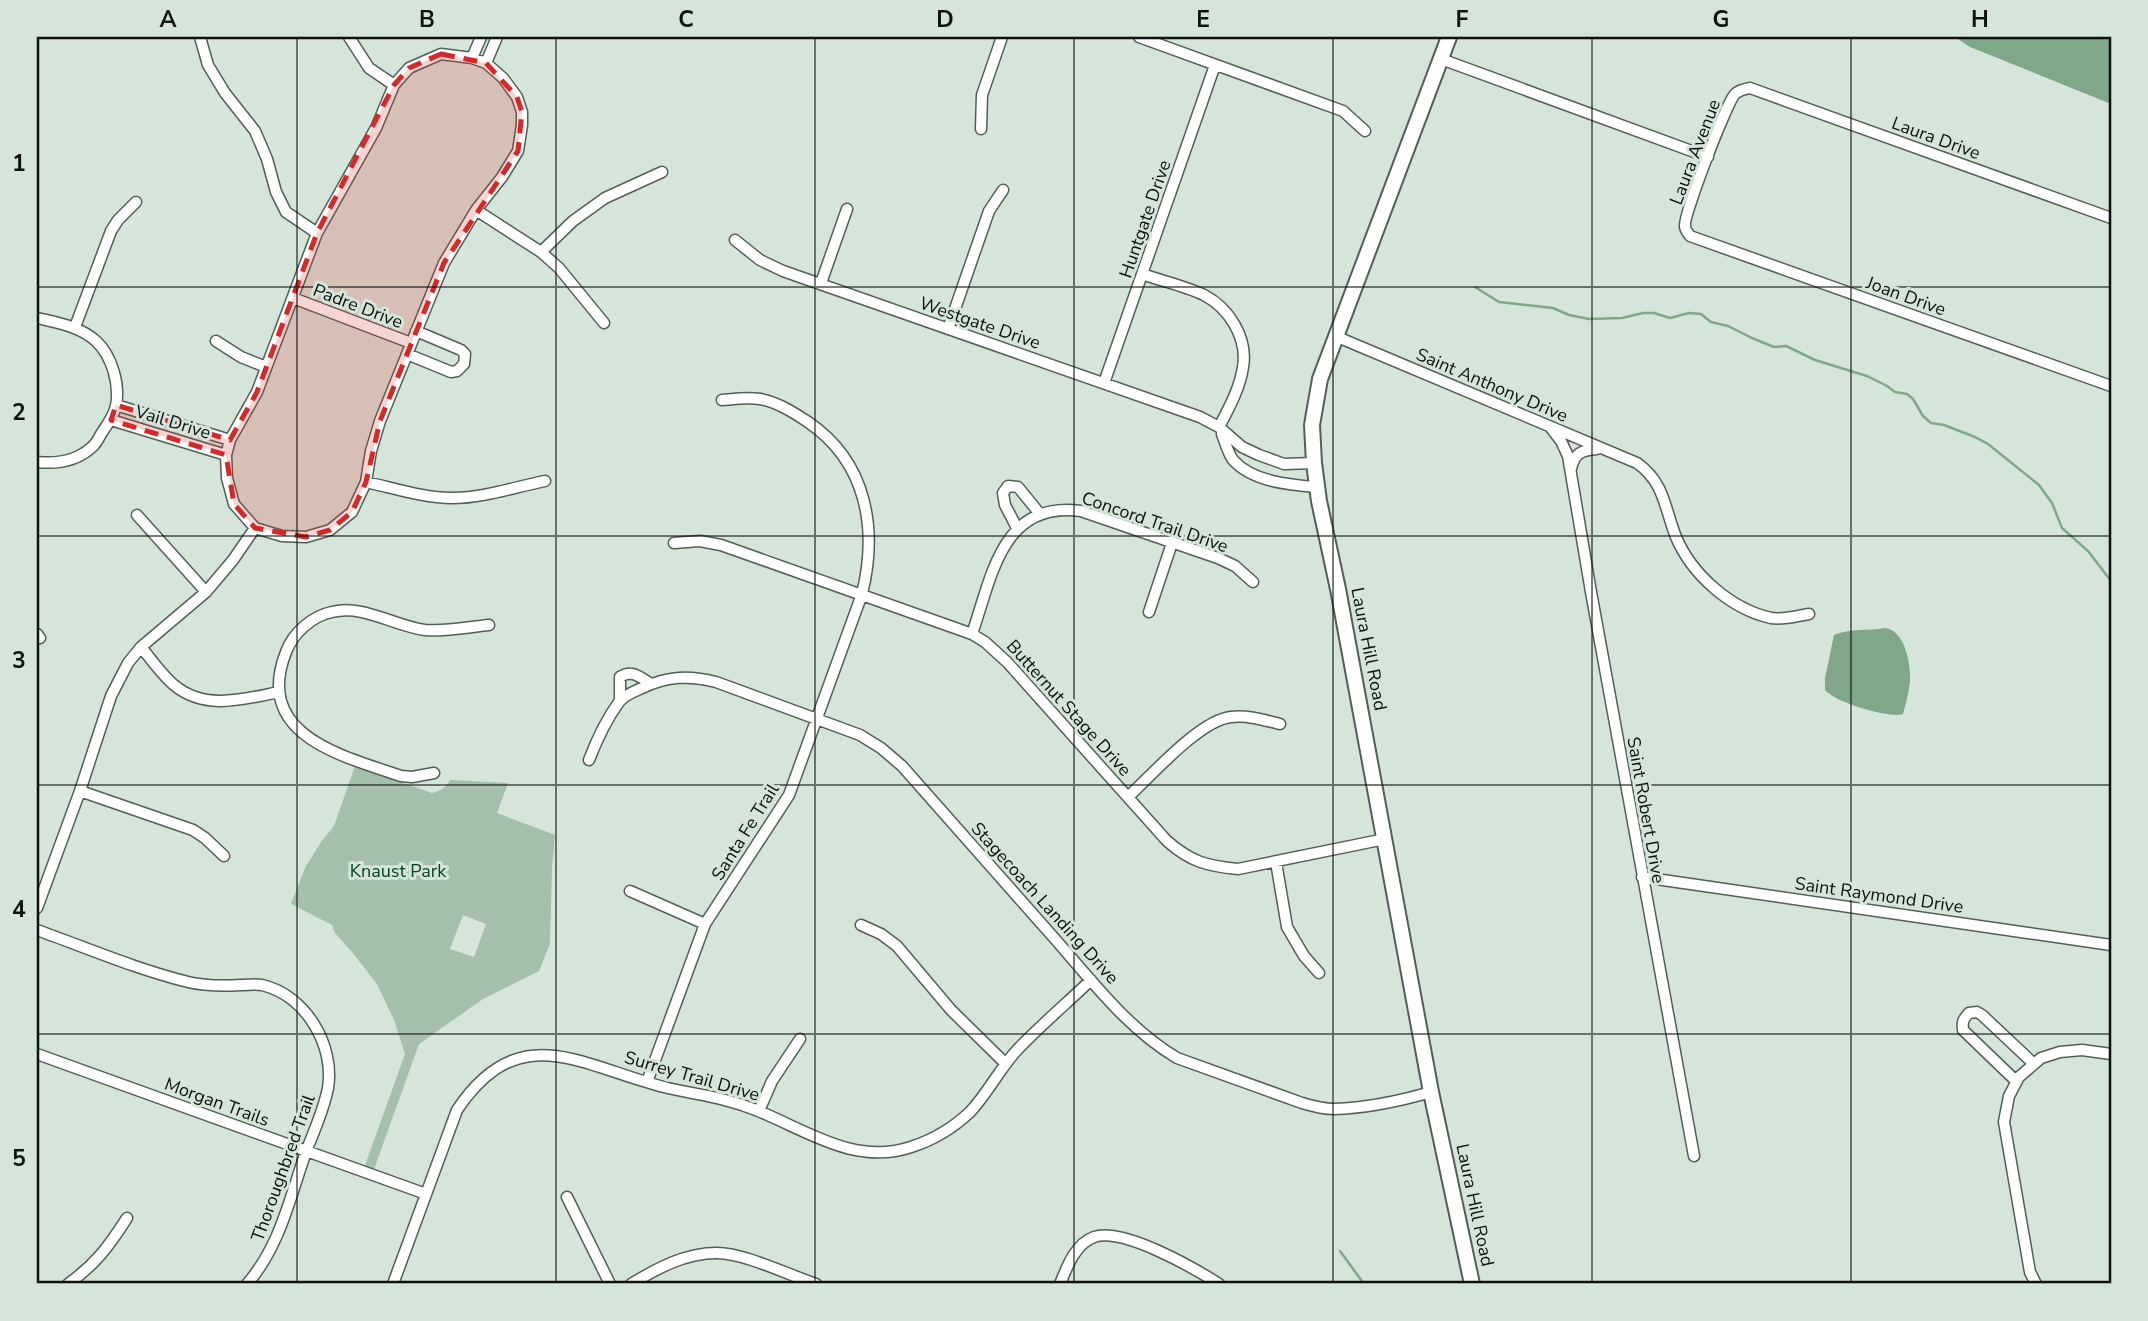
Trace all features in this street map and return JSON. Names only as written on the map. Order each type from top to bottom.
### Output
[{"type":"main road","name":"Laura Hill Road","points":[[1450,37],[1335,336],[1320,379],[1312,425],[1317,487],[1431,1092],[1472,1284]]},
{"type":"street","points":[[200,37],[208,65],[225,93],[255,131],[267,159],[276,192],[286,212],[317,233]]},
{"type":"street","points":[[349,37],[369,68],[394,85]]},
{"type":"street","points":[[472,58],[481,37]]},
{"type":"street","points":[[486,63],[497,37]]},
{"type":"street","points":[[981,129],[982,94],[1002,37]]},
{"type":"street","points":[[1139,37],[1343,111],[1364,131]]},
{"type":"street","points":[[442,54],[486,63],[503,78],[517,97],[522,112],[518,151],[476,210],[444,263],[371,451],[366,482],[352,512],[330,530],[306,537],[282,536],[256,528],[234,504],[227,478],[226,455],[230,440],[257,392],[317,233],[376,128],[394,85],[409,68],[442,54]]},
{"type":"street","points":[[1441,59],[1708,157]]},
{"type":"street","name":"Huntgate Drive","points":[[1104,383],[1215,65]]},
{"type":"street","name":"Laura Avenue","points":[[1690,236],[1685,221],[1708,157],[1734,94],[1750,88]]},
{"type":"street","name":"Laura Drive","points":[[1750,88],[2111,218]]},
{"type":"street","points":[[541,252],[573,221],[605,198],[662,172]]},
{"type":"street","points":[[948,329],[989,211],[1003,190]]},
{"type":"street","points":[[75,327],[111,231],[136,202]]},
{"type":"street","points":[[821,284],[847,209]]},
{"type":"street","points":[[476,210],[541,252],[559,268],[604,323]]},
{"type":"street","name":"Joan Drive","points":[[1690,236],[2111,386]]},
{"type":"street","name":"Westgate Drive","points":[[735,240],[769,265],[1200,417],[1219,427],[1242,447],[1259,455],[1284,464],[1314,463]]},
{"type":"street","points":[[1142,274],[1201,294],[1226,311],[1234,323],[1244,366],[1236,392],[1219,427],[1232,459],[1249,472],[1281,484],[1317,487]]},
{"type":"street","name":"Padre Drive","points":[[293,298],[411,343]]},
{"type":"street","points":[[37,318],[75,327],[96,341],[110,361],[115,377],[116,405],[111,419],[93,447],[70,460],[37,462]]},
{"type":"street","points":[[407,354],[451,372],[457,371],[464,364],[465,354],[461,349],[416,331]]},
{"type":"street","name":"Saint Anthony Drive","points":[[1335,336],[1636,463],[1656,482],[1685,554],[1714,588],[1735,603],[1772,618],[1785,619],[1809,614]]},
{"type":"street","points":[[216,341],[241,357],[266,368]]},
{"type":"street","name":"Santa Fe Trail","points":[[647,1082],[705,924],[789,795],[862,594],[869,566],[870,540],[863,496],[844,457],[817,428],[776,403],[758,398],[722,400]]},
{"type":"street","name":"Vail Drive","points":[[116,405],[230,440]]},
{"type":"street","name":"Vail Drive","points":[[111,419],[226,455]]},
{"type":"street","name":"Saint Robert Drive","points":[[1551,428],[1561,440],[1568,456],[1694,1156]]},
{"type":"street","points":[[1570,469],[1579,452],[1601,449]]},
{"type":"street","points":[[366,482],[429,496],[452,498],[475,496],[545,481]]},
{"type":"street","points":[[1017,528],[1005,505],[1003,493],[1008,486],[1018,487],[1040,514]]},
{"type":"street","name":"Concord Trail Drive","points":[[972,634],[1008,538],[1017,528],[1040,514],[1063,508],[1081,511],[1218,558],[1235,566],[1253,582]]},
{"type":"street","points":[[137,515],[206,592]]},
{"type":"street","points":[[37,908],[111,696],[128,663],[141,648],[206,592],[256,528]]},
{"type":"street","name":"Butternut Stage Drive","points":[[674,543],[701,541],[721,545],[972,634],[1007,662],[1167,841],[1183,855],[1199,863],[1238,869],[1385,839]]},
{"type":"street","points":[[1149,612],[1172,543]]},
{"type":"street","points":[[434,774],[401,776],[317,745],[293,723],[279,692],[281,666],[287,648],[307,624],[332,611],[359,611],[389,622],[426,630],[489,625]]},
{"type":"street","points":[[141,648],[174,685],[201,699],[228,702],[279,692]]},
{"type":"street","name":"Stagecoach Landing Drive","points":[[620,700],[620,677],[626,673],[633,673],[651,684]]},
{"type":"street","name":"Stagecoach Landing Drive","points":[[589,760],[600,731],[620,700],[651,684],[676,677],[697,677],[716,682],[860,735],[902,766],[1143,1036],[1177,1058],[1302,1103],[1332,1109],[1431,1092]]},
{"type":"street","points":[[1128,797],[1196,734],[1212,724],[1228,717],[1245,717],[1280,724]]},
{"type":"street","points":[[80,791],[193,830],[224,856]]},
{"type":"street","points":[[1276,862],[1287,927],[1304,956],[1319,973]]},
{"type":"street","name":"Saint Raymond Drive","points":[[1642,877],[2111,945]]},
{"type":"street","points":[[630,891],[705,924]]},
{"type":"street","points":[[861,925],[881,934],[897,946],[951,1010],[1005,1063]]},
{"type":"street","name":"Thoroughbred Trail","points":[[37,930],[191,983],[261,985],[283,993],[300,1007],[316,1027],[328,1063],[328,1086],[321,1113],[283,1225],[267,1257],[247,1284]]},
{"type":"street","name":"Surrey Trail Drive","points":[[393,1284],[457,1110],[469,1092],[484,1077],[503,1065],[543,1054],[583,1061],[647,1082],[733,1101],[841,1148],[888,1153],[932,1139],[970,1111],[1005,1063],[1091,980]]},
{"type":"street","points":[[2016,1081],[1963,1030],[1962,1024],[1969,1013],[1977,1012],[1982,1015],[2034,1063]]},
{"type":"street","points":[[759,1111],[772,1081],[800,1039]]},
{"type":"street","points":[[2036,1284],[2030,1272],[2004,1122],[2009,1096],[2016,1081],[2041,1058],[2060,1052],[2081,1050],[2111,1054]]},
{"type":"street","name":"Morgan Trails","points":[[37,1054],[426,1194]]},
{"type":"street","points":[[567,1197],[610,1284]]},
{"type":"street","points":[[68,1284],[110,1247],[127,1218]]},
{"type":"street","points":[[1060,1284],[1076,1250],[1093,1238],[1116,1236],[1193,1267],[1219,1284]]},
{"type":"street","points":[[631,1284],[677,1260],[700,1254],[720,1253],[743,1258],[816,1284]]},
{"type":"highlighted area","points":[[441,54],[486,63],[517,97],[522,112],[518,151],[444,263],[380,421],[366,482],[352,512],[330,530],[306,537],[255,528],[234,504],[226,455],[111,420],[116,405],[230,440],[257,392],[317,233],[394,85],[409,68]]},
{"type":"green space","name":"Knaust Park","points":[[355,766],[432,793],[443,788],[450,780],[508,783],[497,813],[555,835],[550,944],[539,971],[483,999],[419,1044],[372,1175],[363,1171],[405,1054],[394,1020],[377,984],[335,933],[332,925],[291,904],[305,868],[334,826]],"holes":[[[463,915],[486,924],[474,957],[450,949]]]},
{"type":"shaded area","points":[[1955,37],[2111,37],[2111,104],[1970,47]]},
{"type":"shaded area","points":[[1885,628],[1892,630],[1902,641],[1909,666],[1910,681],[1906,702],[1903,714],[1898,715],[1859,707],[1825,690],[1834,635],[1846,631]]},
{"type":"waterway","points":[[1475,287],[1499,302],[1553,308],[1589,319],[1622,318],[1643,313],[1670,318],[1689,313],[1701,314],[1711,322],[1728,326],[1774,347],[1786,346],[1815,360],[1867,376],[1895,392],[1907,394],[1931,423],[1944,425],[1988,444],[2039,485],[2052,503],[2062,528],[2088,551],[2111,581]]},
{"type":"waterway","points":[[1340,1251],[1364,1284]]}]
